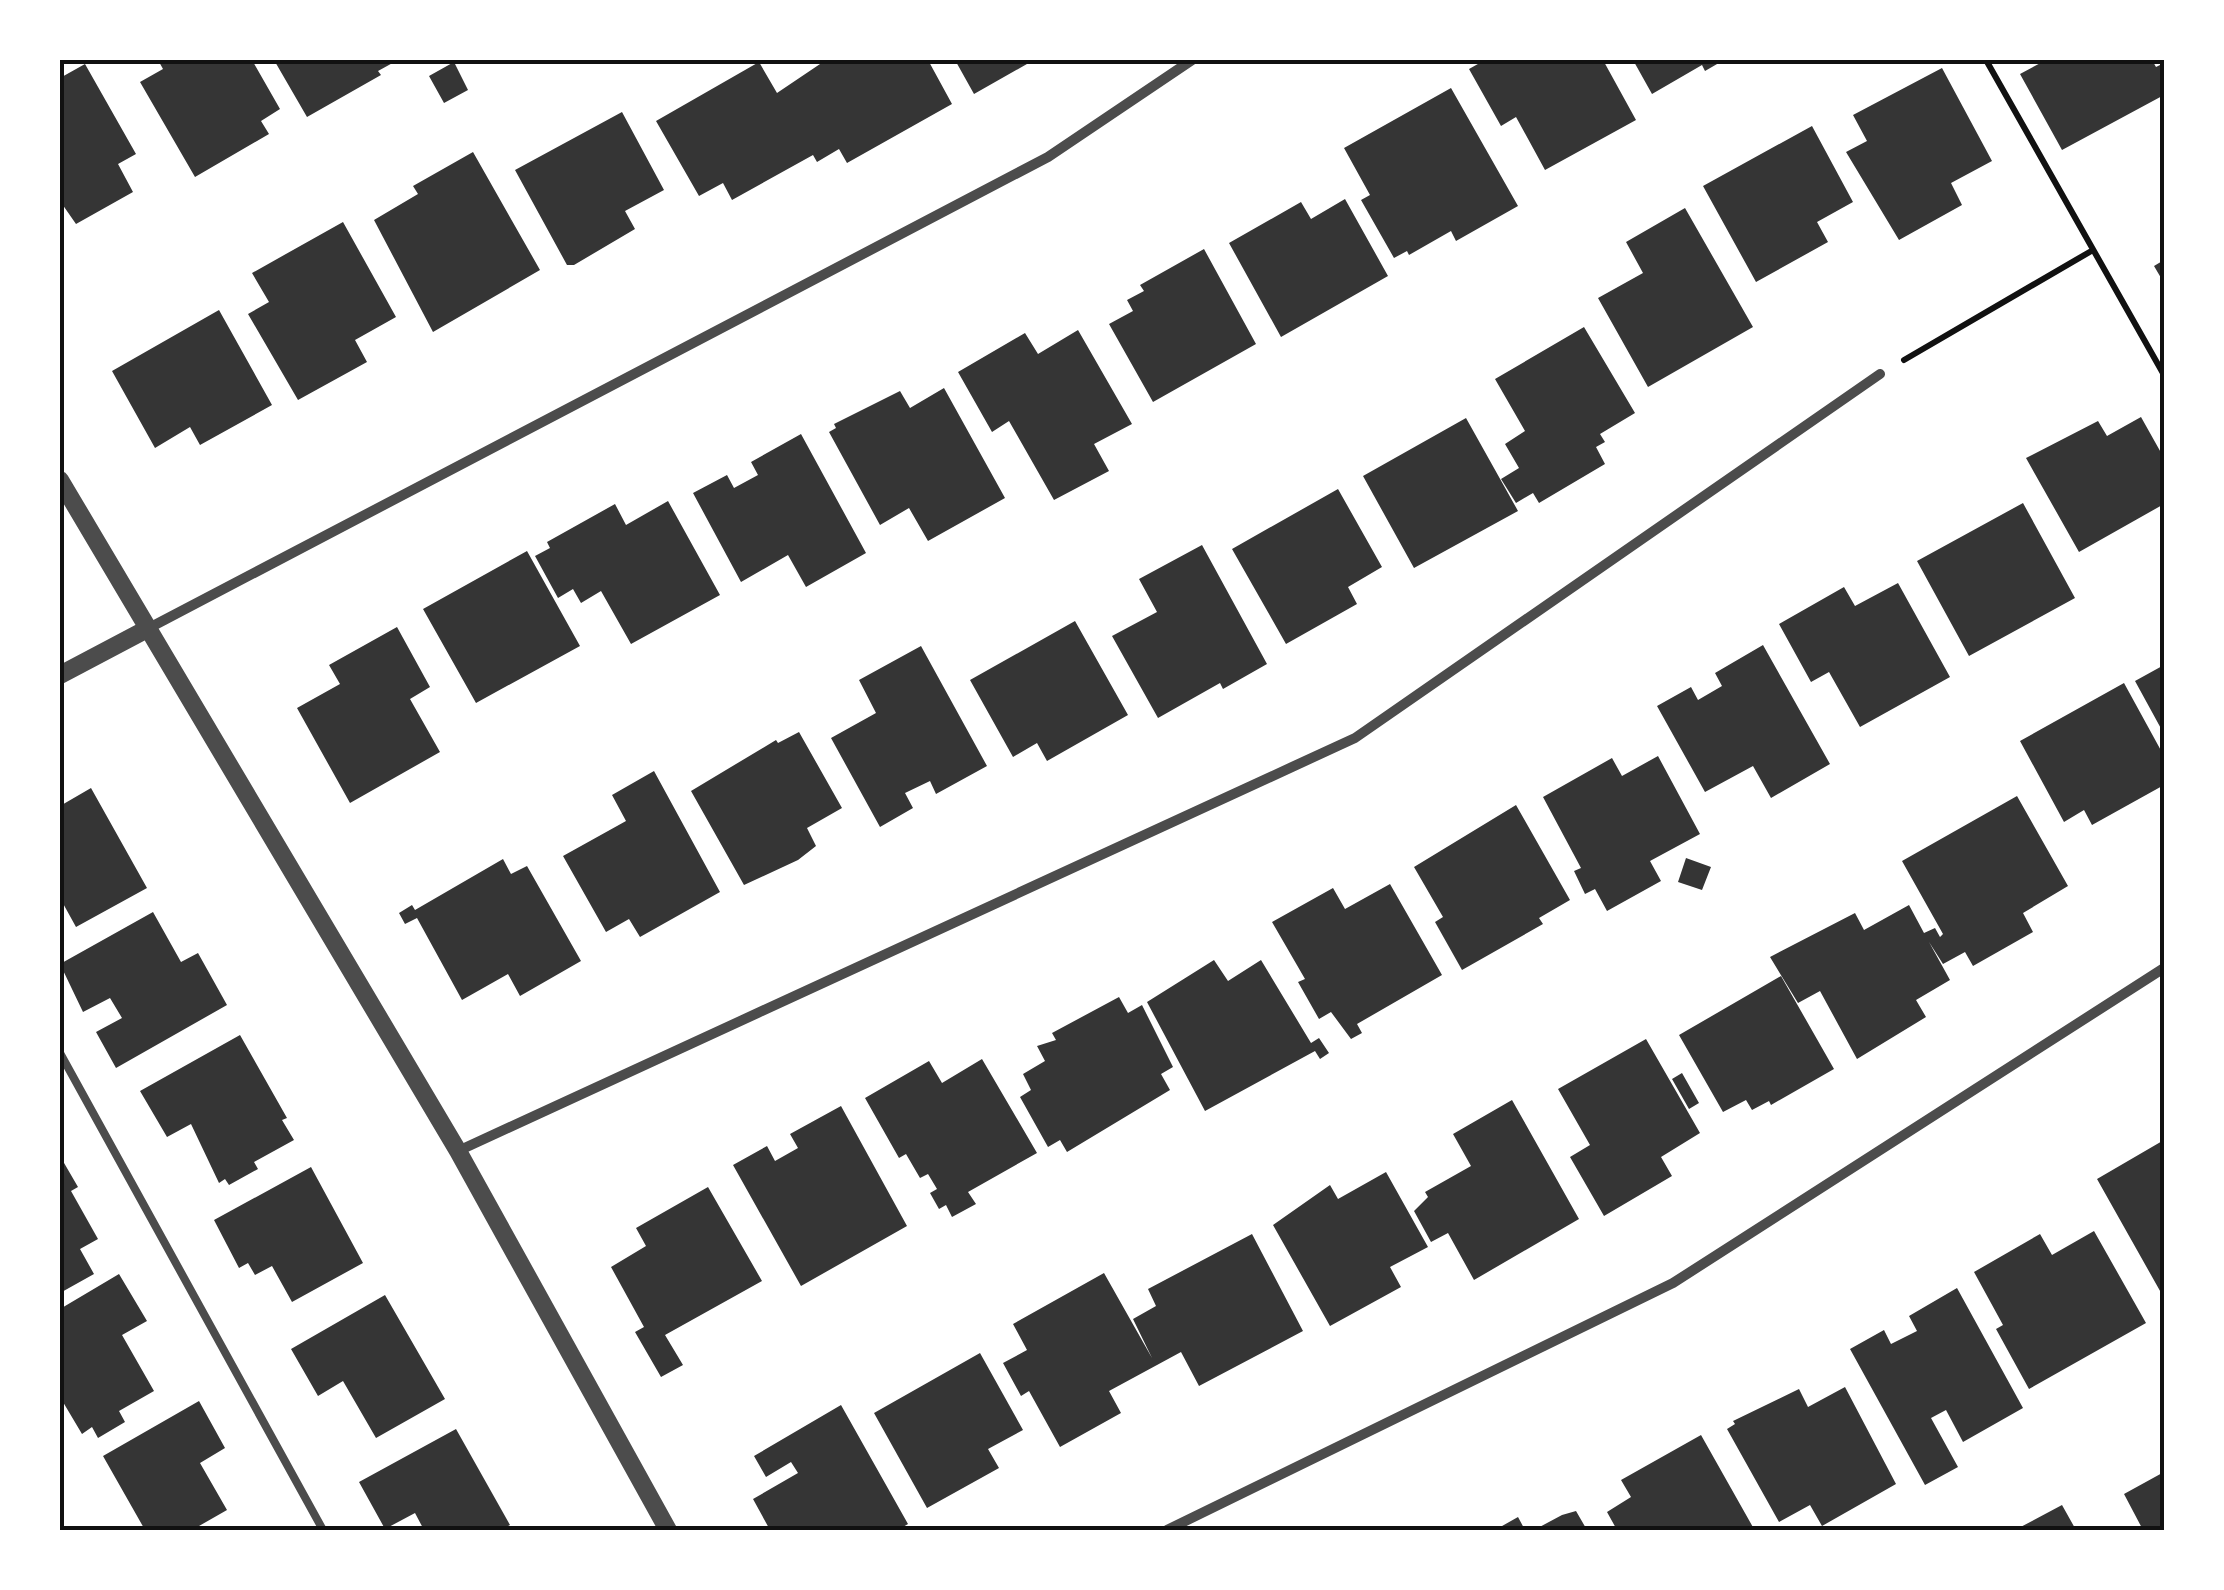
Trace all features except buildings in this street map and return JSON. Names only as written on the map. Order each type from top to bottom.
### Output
[{"type":"street","points":[[60,675],[1048,157],[1192,60]]},
{"type":"street","points":[[458,1151],[1355,738],[1880,374]]},
{"type":"street","points":[[60,480],[458,1151],[668,1530]]},
{"type":"street","points":[[1167,1530],[1673,1283],[2164,968]]},
{"type":"lane","points":[[60,1053],[323,1530]]},
{"type":"path","points":[[1986,60],[2164,375]]},
{"type":"path","points":[[1880,374],[2093,250]]}]
